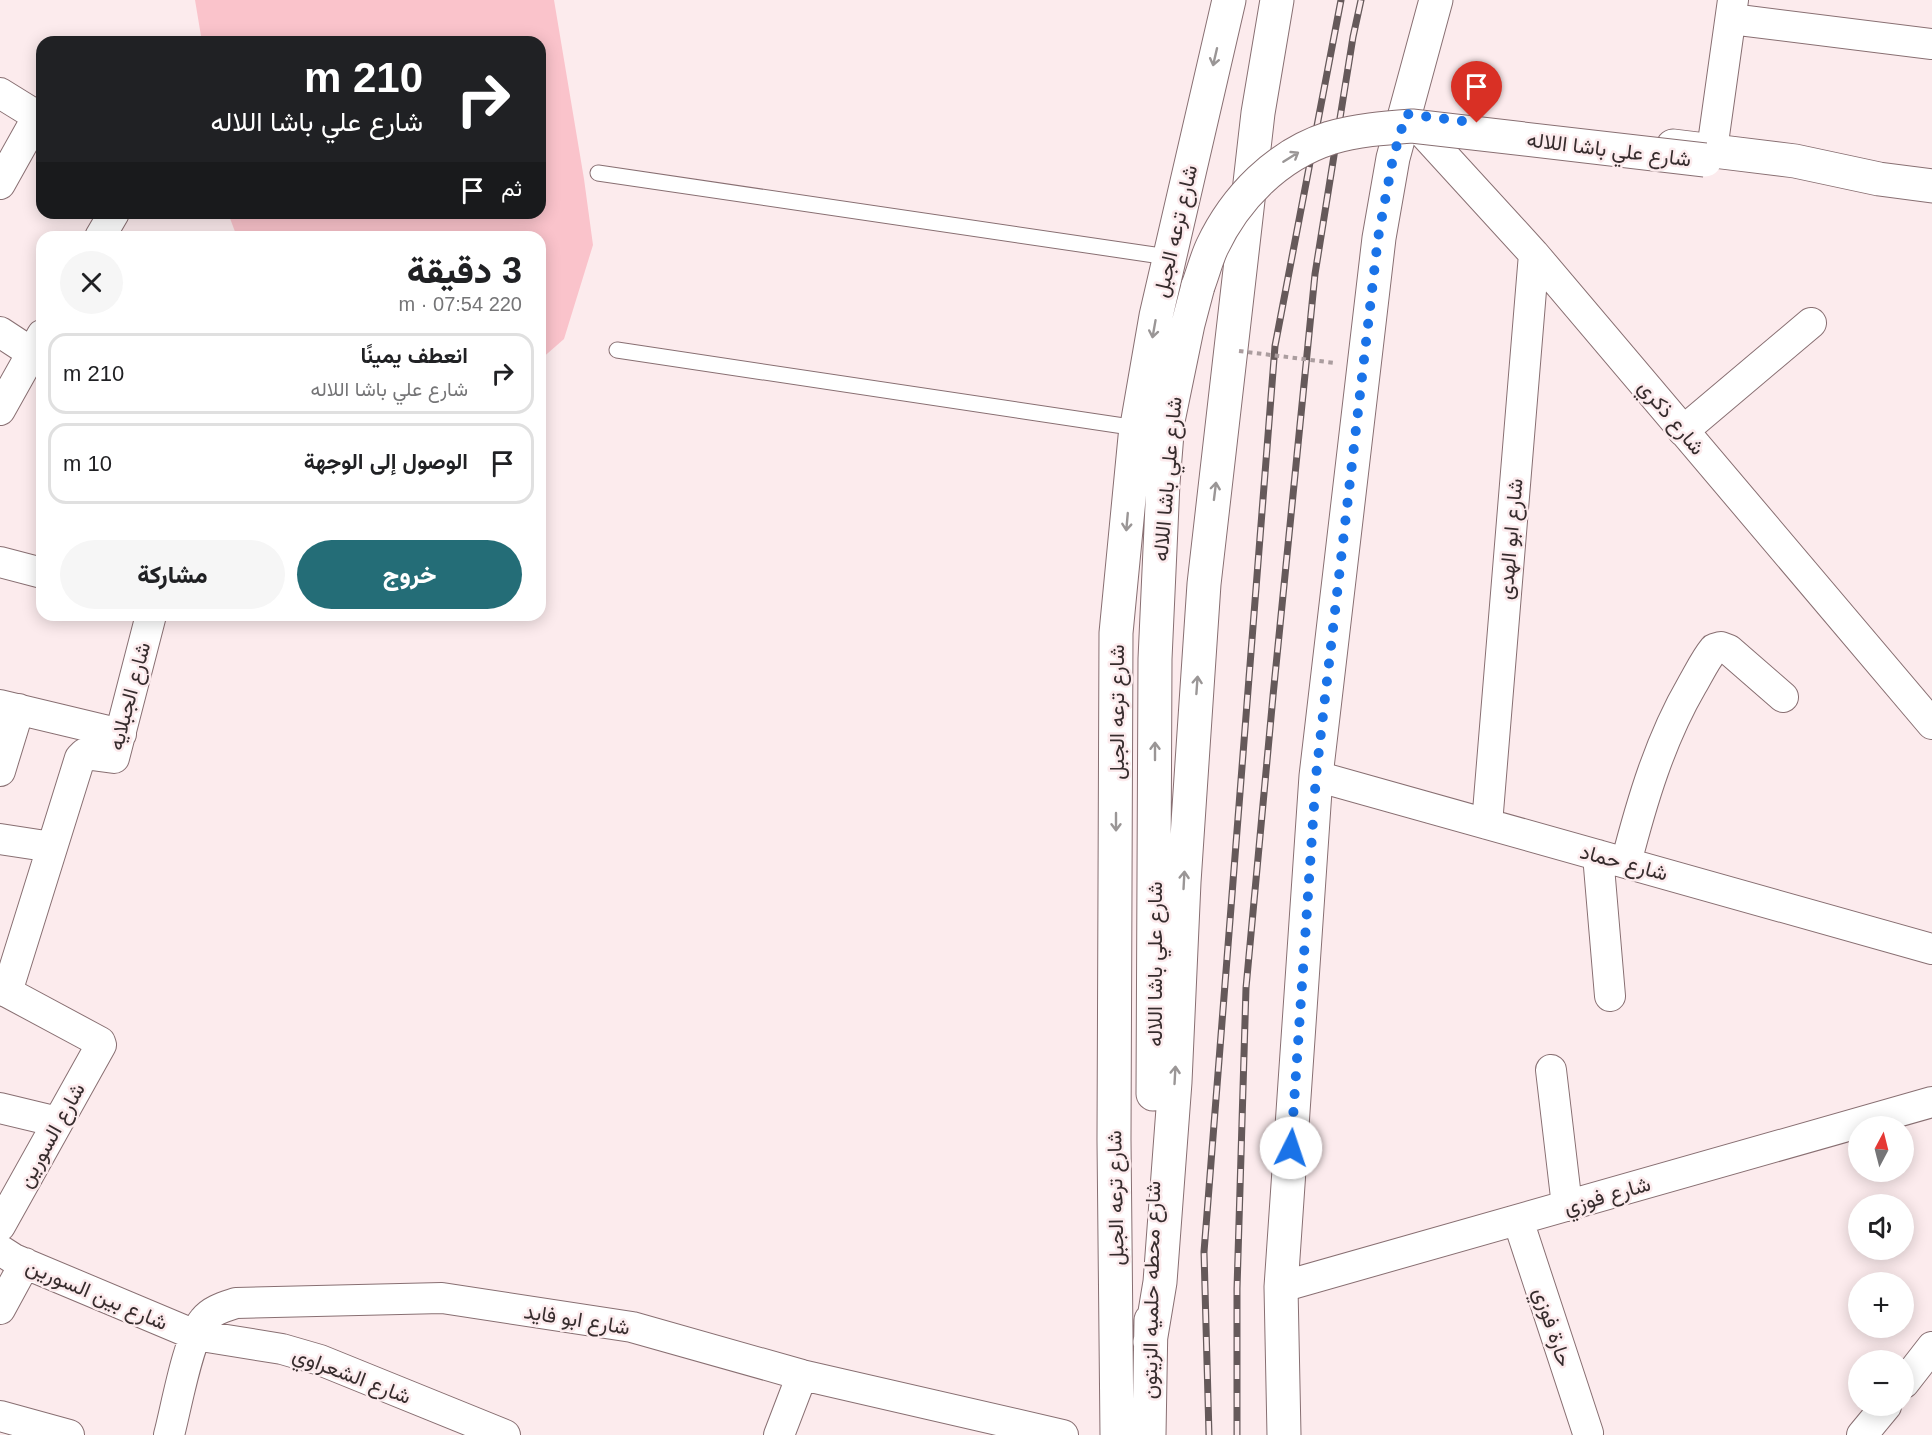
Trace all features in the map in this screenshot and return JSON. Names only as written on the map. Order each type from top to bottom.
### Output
[{"type":"street","name":"شارع ترعه الجبل","points":[[1117,1435],[1114,1152],[1116,633],[1137,429],[1168,257],[1229,0]]},
{"type":"street","points":[[1150,1342],[1160,1282],[1175,1082],[1184,882],[1204,584],[1258,113],[1277,0]]},
{"type":"street","points":[[1284,1435],[1281,1287],[1316,776],[1378,238],[1393,158],[1436,0]]},
{"type":"street","points":[[1708,155],[1732,10],[1932,44]]},
{"type":"street","points":[[0,93],[36,116]]},
{"type":"street","name":"شارع علي باشا اللاله","points":[[1406,114],[1932,186]]},
{"type":"street","name":"شارع ذكري","points":[[1406,114],[1534,254],[1932,724]]},
{"type":"street","points":[[0,184],[36,125]]},
{"type":"street","name":"شارع علي باشا اللاله","points":[[1153,1146],[1155,660],[1168,421],[1198,286],[1212,248],[1232,212],[1260,180],[1293,155],[1330,138],[1372,129],[1412,126],[1708,155]]},
{"type":"street","name":"شارع ابو الهدى","points":[[1487,824],[1534,254]]},
{"type":"street","points":[[1683,431],[1811,323]]},
{"type":"street","points":[[0,332],[36,344]]},
{"type":"street","points":[[0,410],[36,346]]},
{"type":"street","points":[[0,562],[36,571]]},
{"type":"street","name":"شارع الجبلايه","points":[[52,847],[80,758],[84,754],[89,754],[114,758],[149,621]]},
{"type":"street","points":[[1610,996],[1612,859],[1641,802],[1658,755],[1681,704],[1714,649],[1721,647],[1728,650],[1783,697]]},
{"type":"street","points":[[0,771],[9,707],[121,734]]},
{"type":"street","name":"شارع حماد","points":[[1316,776],[1932,949]]},
{"type":"street","points":[[0,839],[52,847],[3,991]]},
{"type":"street","name":"شارع السورين","points":[[0,1226],[101,1043],[3,991]]},
{"type":"street","points":[[1551,1070],[1567,1206]]},
{"type":"street","name":"شارع فوزي","points":[[1281,1287],[1932,1102]]},
{"type":"street","points":[[0,1108],[58,1122]]},
{"type":"street","name":"شارع محطه حلميه الزيتون","points":[[1149,1435],[1153,1146]]},
{"type":"street","name":"حارة فوزي","points":[[1518,1220],[1588,1433]]},
{"type":"street","points":[[0,1309],[13,1257]]},
{"type":"street","name":"شارع بين السورين","points":[[13,1257],[195,1335]]},
{"type":"street","name":"شارع ابو فايد","points":[[169,1435],[195,1335],[204,1320],[218,1309],[236,1303],[442,1298],[632,1327],[802,1375],[1063,1435]]},
{"type":"street","name":"شارع الشعراوي","points":[[195,1335],[282,1349],[320,1360],[505,1435]]},
{"type":"street","points":[[1914,1370],[1932,1347]]},
{"type":"street","points":[[778,1435],[802,1375]]},
{"type":"street","points":[[1862,1435],[1878,1416]]},
{"type":"street","points":[[4,1424],[69,1435]]},
{"type":"lane","points":[[598,173],[1168,257]]},
{"type":"lane","points":[[616,350],[1137,429]]},
{"type":"path","points":[[1239,351],[1335,363]]},
{"type":"shaded area","points":[[195,0],[554,0],[593,245],[564,339],[546,355],[546,231],[235,231],[230,219],[546,219],[546,36],[201,36]]},
{"type":"railway","points":[[1209,1435],[1204,1252],[1275,346],[1341,0]]},
{"type":"railway","points":[[1237,1435],[1237,1289],[1246,988],[1315,274],[1361,0]]},
{"type":"route","points":[[1291,1148],[1316,776],[1378,238],[1393,158],[1406,114],[1477,123]]}]
